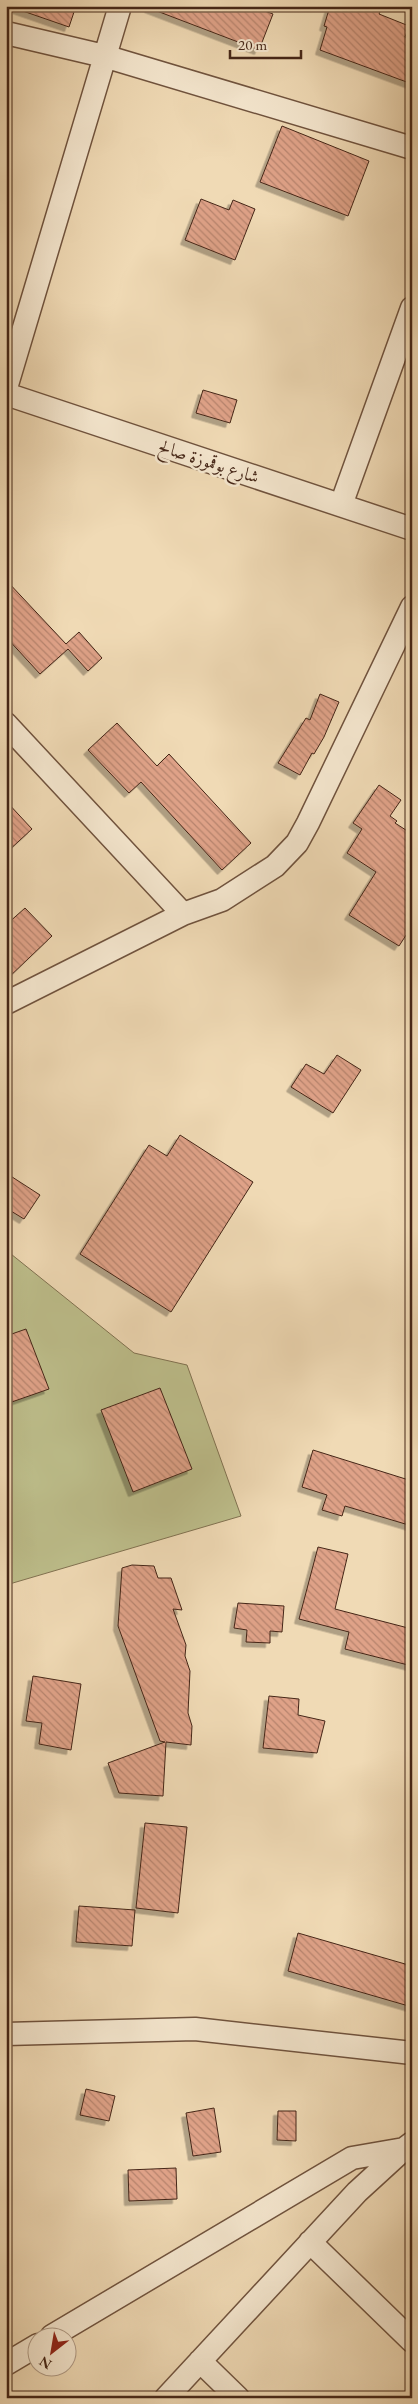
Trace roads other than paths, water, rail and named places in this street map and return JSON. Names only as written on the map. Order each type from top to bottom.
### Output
[{"type":"street","points":[[6,388],[120,6]]},
{"type":"street","points":[[6,34],[104,56],[412,148]]},
{"type":"street","points":[[340,505],[412,308]]},
{"type":"street","name":"شارع بوقموزة صالح","points":[[6,394],[412,529]]},
{"type":"street","points":[[6,1003],[183,914],[222,900],[275,866],[297,843],[308,823],[412,606]]},
{"type":"street","points":[[6,724],[183,914]]},
{"type":"street","points":[[6,2034],[195,2029],[412,2053]]},
{"type":"street","points":[[166,2398],[357,2192],[408,2146]]},
{"type":"street","points":[[69,2326],[352,2158],[408,2146]]},
{"type":"street","points":[[310,2242],[412,2341]]},
{"type":"street","points":[[6,2364],[28,2351]]},
{"type":"street","points":[[200,2361],[238,2398]]}]
